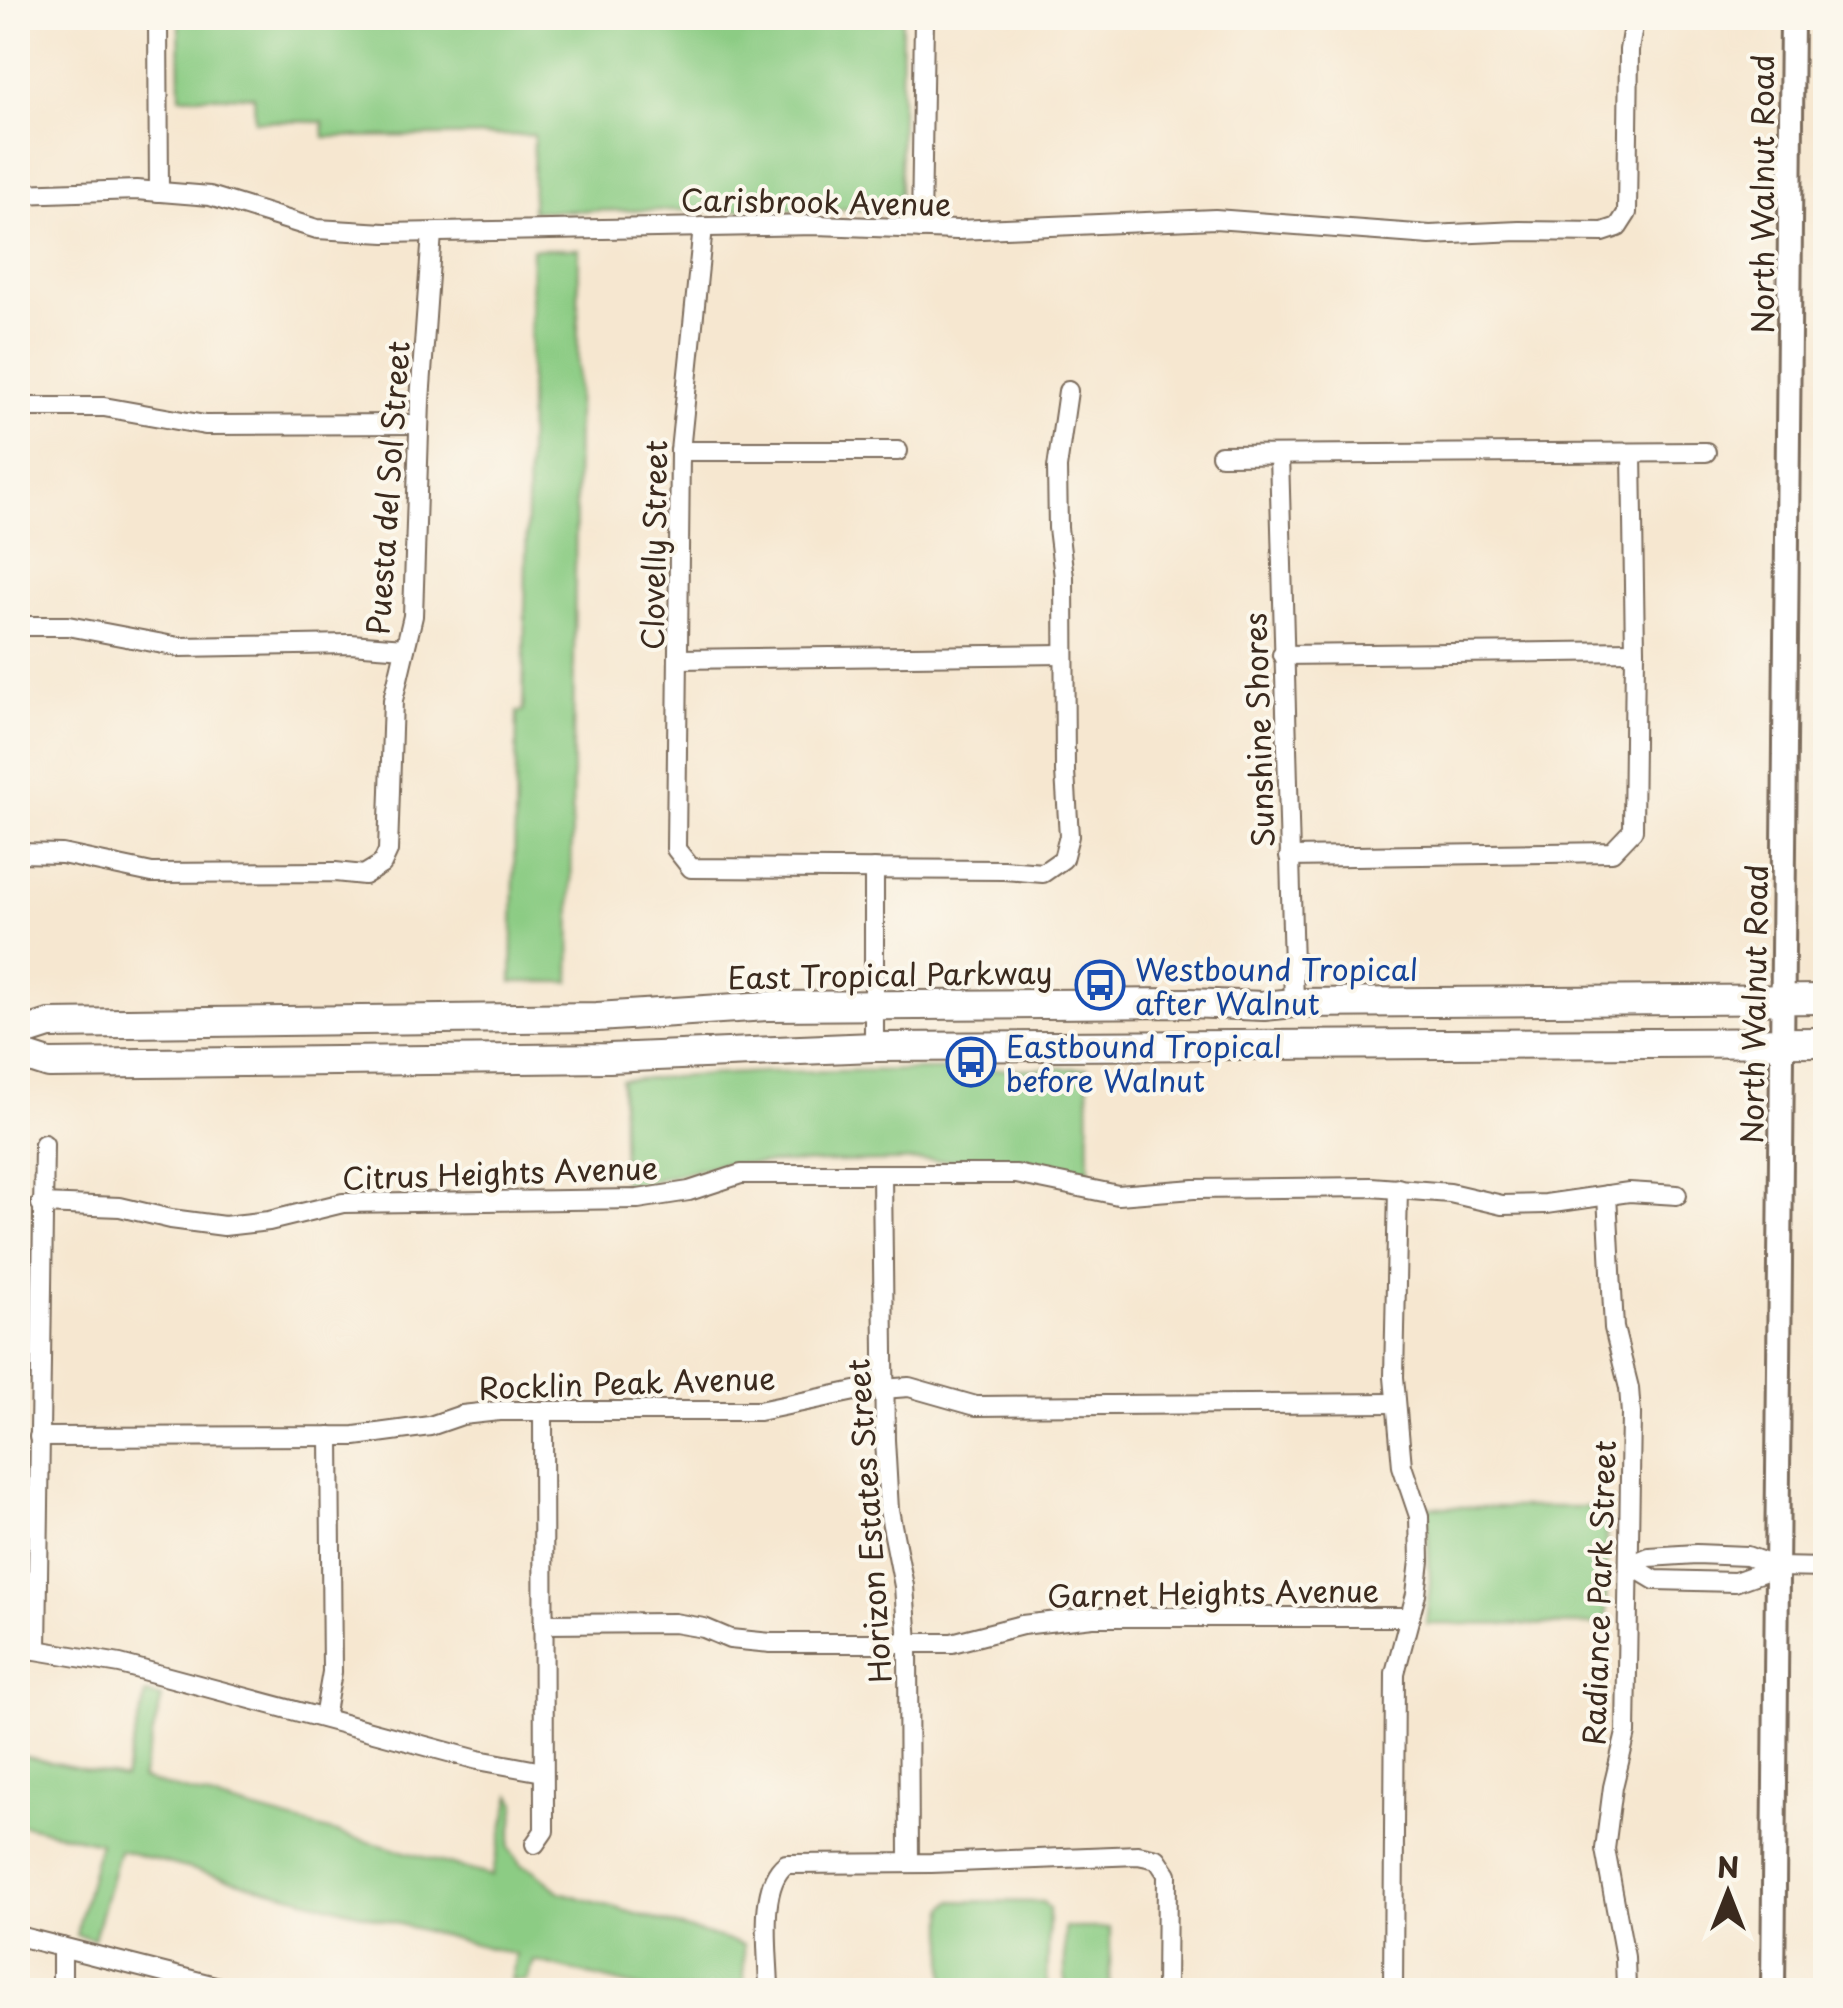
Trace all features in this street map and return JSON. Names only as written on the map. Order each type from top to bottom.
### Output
[{"type":"main road","name":"East Tropical Parkway","points":[[18,1034],[48,1024],[597,1017],[767,1006],[1264,1006],[1826,999]]},
{"type":"main road","points":[[18,1054],[49,1064],[109,1064],[608,1058],[874,1047],[1826,1042]]},
{"type":"street","points":[[158,18],[159,192]]},
{"type":"street","points":[[921,230],[924,18]]},
{"type":"street","name":"Carisbrook Avenue","points":[[18,194],[159,192],[210,196],[317,229],[432,233],[816,225],[921,230],[1215,219],[1430,235],[1603,232],[1618,227],[1627,213],[1628,50],[1633,26],[1630,18]]},
{"type":"street","name":"North Walnut Road","points":[[1773,1990],[1792,18]]},
{"type":"street","name":"Clovelly Street","points":[[704,226],[680,451],[676,849],[685,864],[697,870],[874,869]]},
{"type":"street","name":"Puesta del Sol Street","points":[[18,853],[62,854],[152,873],[364,875],[382,864],[390,837],[393,700],[414,597],[418,424],[432,233]]},
{"type":"street","points":[[874,1047],[874,869],[1004,870],[1030,874],[1043,873],[1063,859],[1069,836],[1064,577],[1056,468],[1068,391]]},
{"type":"street","points":[[18,407],[104,406],[205,425],[418,424]]},
{"type":"street","points":[[680,451],[898,450]]},
{"type":"street","points":[[1289,857],[1612,852],[1624,843],[1632,830],[1632,452]]},
{"type":"street","points":[[1221,455],[1706,452]]},
{"type":"street","name":"Sunshine Shores","points":[[1279,455],[1294,1003]]},
{"type":"street","points":[[18,626],[68,626],[179,647],[350,644],[406,648]]},
{"type":"street","points":[[1282,655],[1635,651]]},
{"type":"street","points":[[678,658],[1064,654]]},
{"type":"street","points":[[37,1650],[44,1144]]},
{"type":"street","name":"Citrus Heights Avenue","points":[[42,1204],[120,1207],[224,1226],[343,1203],[638,1199],[689,1191],[741,1174],[1016,1174],[1118,1195],[1302,1186],[1398,1188],[1450,1193],[1502,1206],[1629,1192],[1677,1195]]},
{"type":"street","name":"Horizon Estates Street","points":[[882,1174],[883,1389],[889,1510],[904,1586],[908,1643],[909,1863]]},
{"type":"street","points":[[1393,1990],[1395,1673],[1420,1561],[1418,1516],[1402,1466],[1396,1403],[1398,1188]]},
{"type":"street","name":"Radiance Park Street","points":[[1606,1196],[1614,1328],[1629,1388],[1626,1733],[1605,1849],[1625,1956],[1626,1990]]},
{"type":"street","name":"Rocklin Peak Avenue","points":[[38,1437],[388,1433],[430,1426],[462,1415],[759,1411],[838,1394],[909,1387],[976,1406],[1396,1403]]},
{"type":"street","points":[[534,1844],[544,1831],[543,1412]]},
{"type":"street","points":[[324,1718],[332,1672],[330,1436]]},
{"type":"street","points":[[1630,1565],[1649,1557],[1696,1554],[1748,1556],[1777,1567],[1826,1568]]},
{"type":"street","points":[[1630,1565],[1655,1580],[1716,1582],[1735,1582],[1777,1567]]},
{"type":"street","name":"Garnet Heights Avenue","points":[[543,1624],[674,1622],[730,1639],[771,1643],[952,1643],[1022,1625],[1093,1617],[1410,1617]]},
{"type":"street","points":[[18,1647],[120,1664],[478,1760],[544,1772]]},
{"type":"street","points":[[769,1990],[766,1900],[777,1871],[797,1861],[909,1863],[1138,1856],[1157,1858],[1166,1874],[1166,1990]]},
{"type":"street","points":[[18,1936],[232,1990]]},
{"type":"street","points":[[62,1947],[62,1990]]},
{"type":"green space","points":[[179,18],[902,18],[900,194],[886,209],[532,211],[534,135],[324,137],[323,122],[255,121],[254,96],[180,97]]},
{"type":"green space","points":[[532,249],[579,249],[570,982],[512,982],[517,712],[523,712]]},
{"type":"green space","points":[[1088,1068],[1089,1173],[1008,1159],[721,1164],[639,1184],[623,1184],[621,1080],[763,1072]]},
{"type":"green space","points":[[1427,1507],[1606,1507],[1606,1625],[1426,1624],[1430,1582]]},
{"type":"green space","points":[[146,1694],[162,1698],[141,1779],[492,1876],[511,1795],[516,1803],[509,1848],[521,1865],[560,1892],[744,1945],[744,1990],[649,1990],[534,1961],[527,1981],[511,1980],[516,1955],[119,1850],[94,1939],[76,1935],[99,1843],[18,1824],[18,1755],[124,1778]]},
{"type":"green space","points":[[952,1901],[1043,1902],[1049,1909],[1047,1990],[945,1990],[945,1908]]},
{"type":"green space","points":[[1065,1928],[1110,1928],[1110,1990],[1065,1990]]},
{"type":"place","name":"Westbound Tropical after Walnut","points":[[1100,985]]},
{"type":"place","name":"Eastbound Tropical before Walnut","points":[[971,1062]]}]
